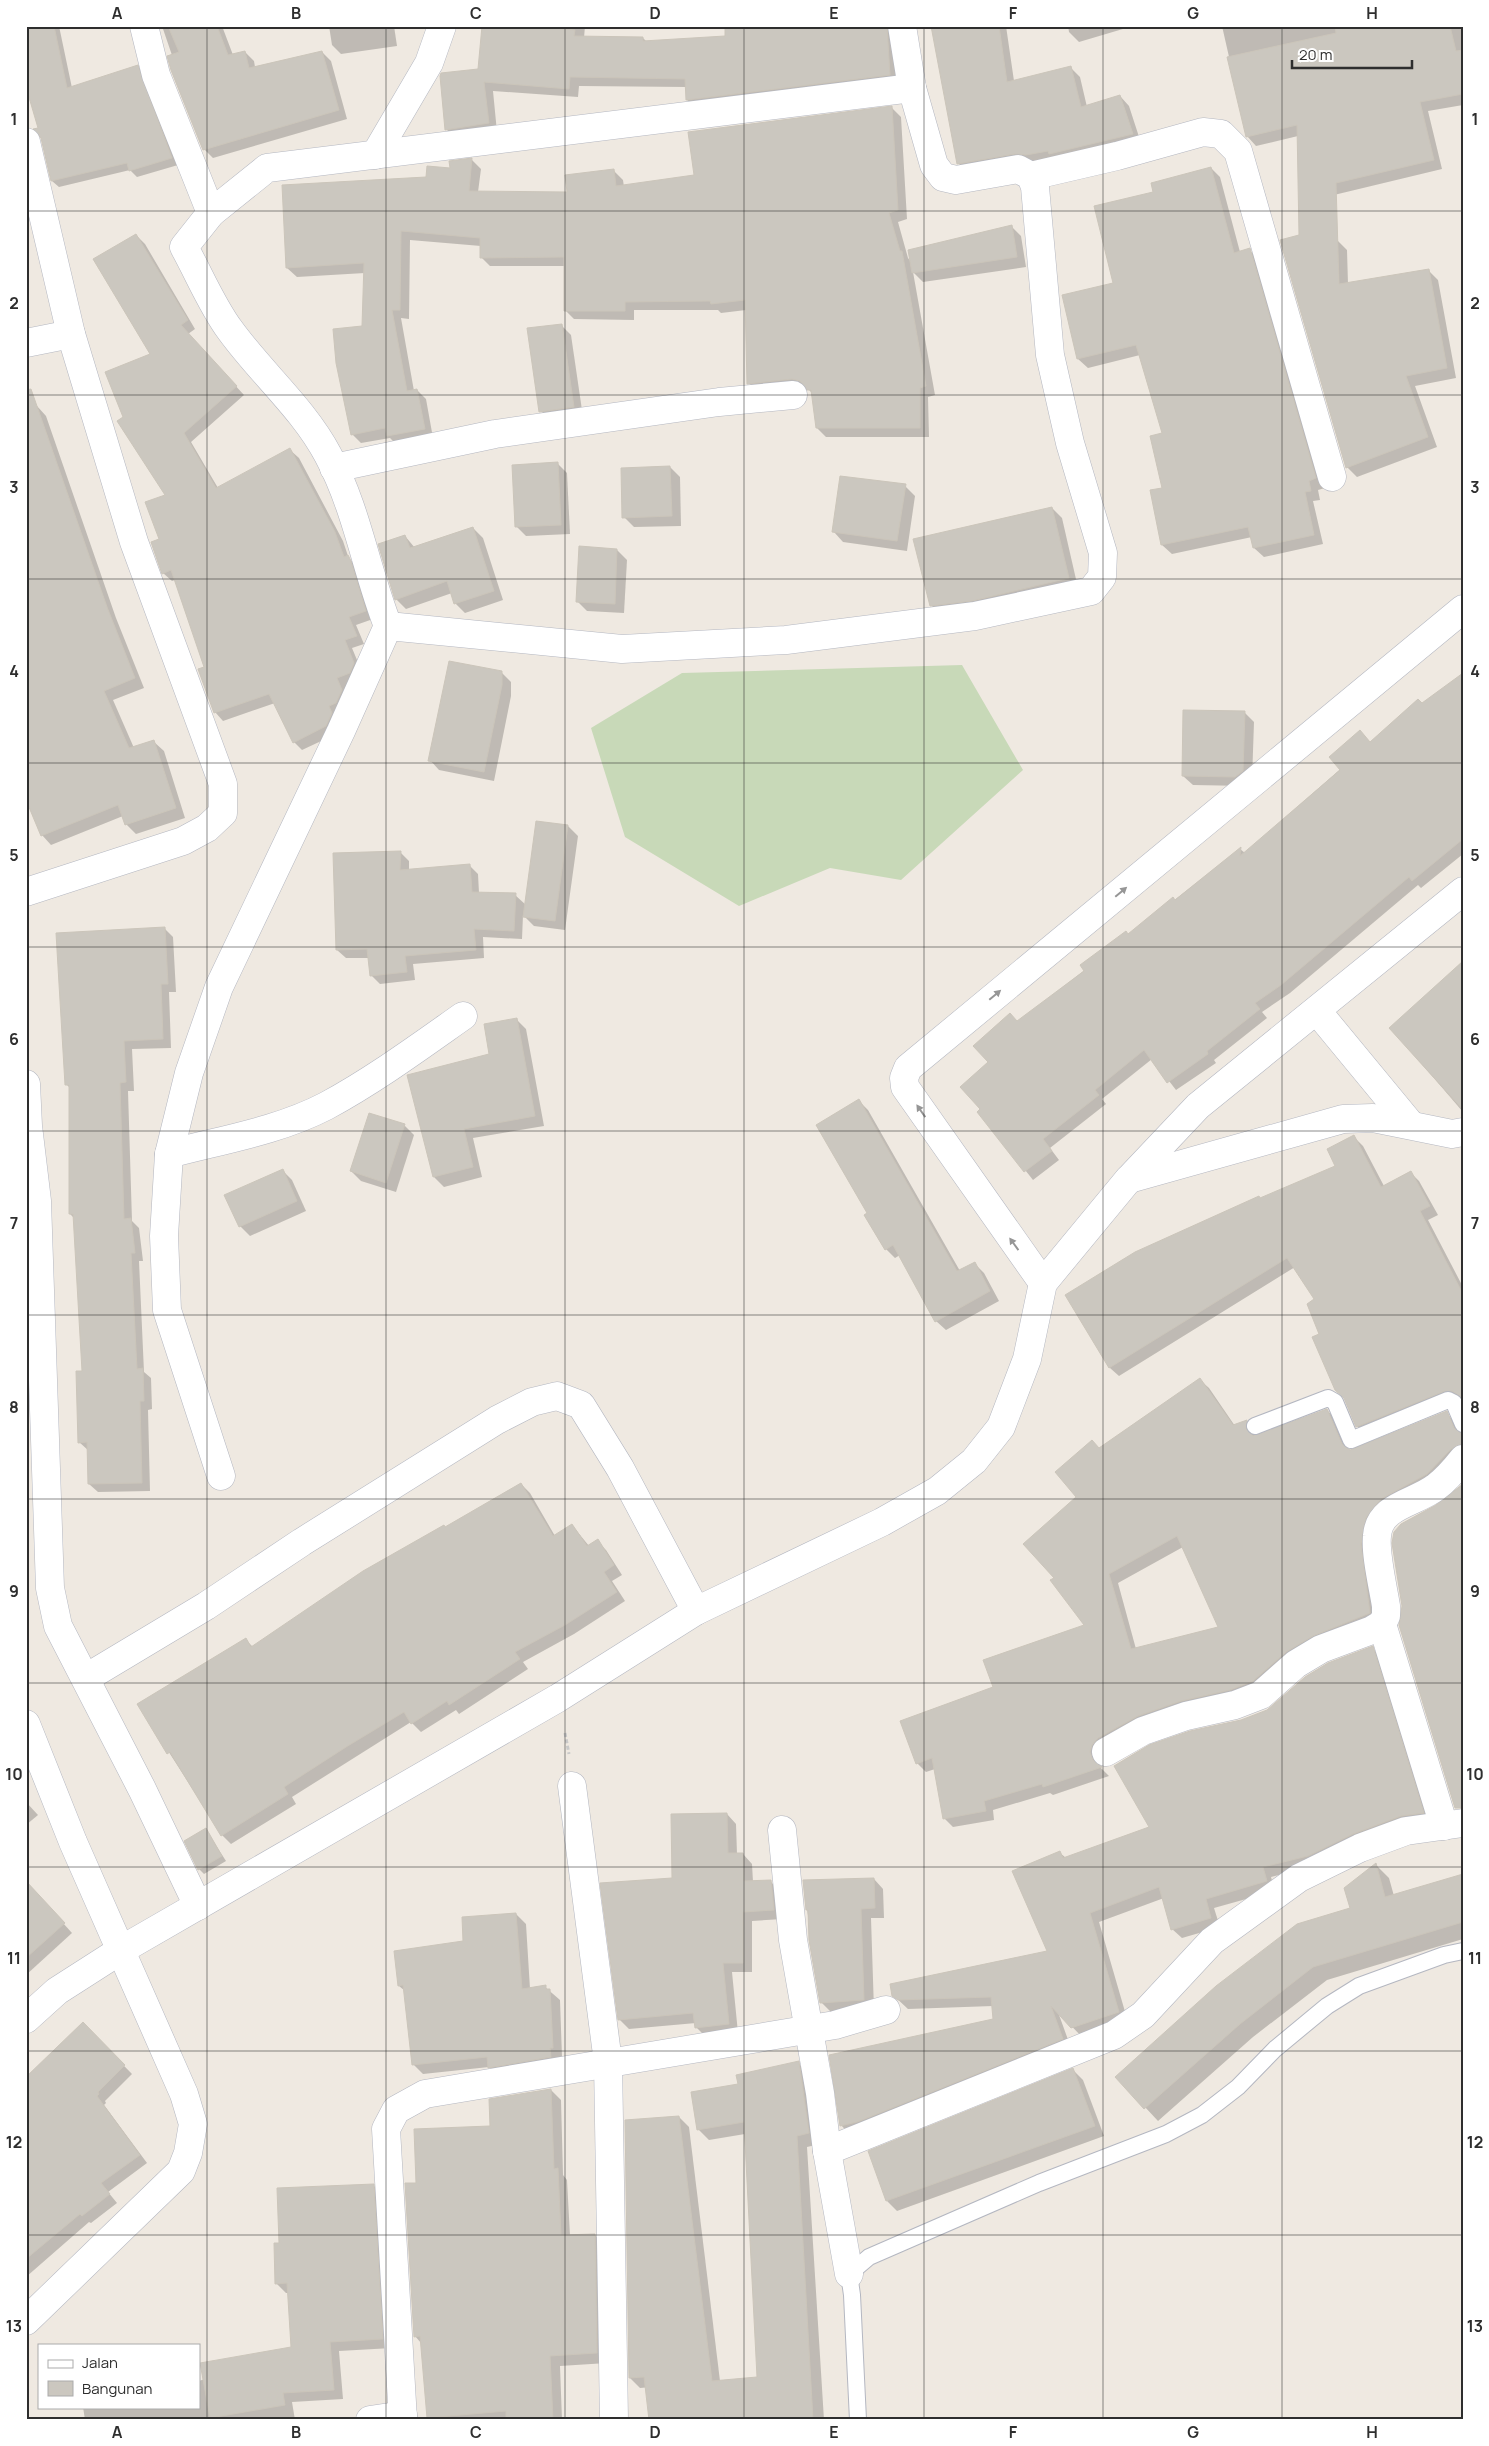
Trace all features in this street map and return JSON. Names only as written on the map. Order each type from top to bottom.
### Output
[{"type":"street","points":[[144,26],[156,75],[211,213]]},
{"type":"street","points":[[375,155],[430,63],[442,26]]},
{"type":"street","points":[[902,26],[912,88],[934,165],[943,177],[956,180],[1018,169],[1031,176],[1117,156],[1203,132],[1221,134],[1238,151],[1332,477]]},
{"type":"street","points":[[221,1476],[167,1310],[164,1236],[169,1154],[189,1073],[219,986],[341,731],[388,626],[375,593],[362,538],[328,455],[298,412],[229,329],[184,247],[211,213],[267,168],[912,88]]},
{"type":"street","points":[[26,142],[71,334],[134,542],[223,784],[223,813],[207,828],[183,842],[26,892]]},
{"type":"street","points":[[388,626],[622,649],[786,640],[975,616],[1091,591],[1102,577],[1102,553],[1070,443],[1050,355],[1035,187],[1031,176]]},
{"type":"street","points":[[26,343],[71,334]]},
{"type":"street","points":[[334,468],[495,434],[719,402],[793,394]]},
{"type":"street","points":[[1043,1283],[905,1087],[904,1078],[908,1068],[1463,609]]},
{"type":"street","points":[[26,2019],[57,1991],[121,1950],[558,1698],[696,1611],[882,1522],[937,1491],[974,1461],[1000,1428],[1027,1360],[1043,1283],[1128,1180],[1198,1106],[1463,891]]},
{"type":"street","points":[[1317,1011],[1411,1125]]},
{"type":"street","points":[[169,1154],[274,1127],[325,1106],[396,1062],[463,1016]]},
{"type":"street","points":[[26,1084],[28,1126],[37,1201],[43,1333],[46,1500],[50,1588],[58,1626],[86,1678],[198,1906]]},
{"type":"street","points":[[1128,1180],[1343,1119],[1373,1118],[1452,1134],[1463,1132]]},
{"type":"street","points":[[86,1678],[206,1606],[302,1542],[497,1420],[532,1402],[557,1396],[580,1405],[620,1468],[696,1611]]},
{"type":"street","points":[[1106,1752],[1143,1731],[1186,1716],[1235,1705],[1260,1696],[1296,1664],[1321,1649],[1372,1630],[1382,1624],[1386,1616],[1386,1606],[1377,1536],[1386,1515],[1401,1505],[1436,1488],[1463,1459]]},
{"type":"street","points":[[826,2151],[1114,2035],[1143,2015],[1212,1941],[1299,1878],[1360,1848],[1406,1832],[1454,1825],[1382,1624]]},
{"type":"street","points":[[26,1724],[73,1842],[184,2094],[193,2124],[188,2153],[181,2170],[26,2321]]},
{"type":"street","points":[[572,1786],[608,2062],[614,2420]]},
{"type":"street","points":[[782,1830],[792,1940],[820,2093],[826,2151],[849,2274]]},
{"type":"street","points":[[370,2420],[403,2417],[386,2129],[396,2110],[425,2094],[808,2030],[863,2018],[886,2010]]},
{"type":"lane","points":[[1255,1426],[1328,1398],[1335,1402],[1351,1440],[1448,1400],[1454,1403],[1463,1424]]},
{"type":"lane","points":[[858,2420],[852,2295],[849,2274],[869,2257],[1039,2183],[1166,2134],[1202,2115],[1238,2087],[1274,2049],[1327,2006],[1359,1986],[1444,1955],[1463,1951]]},
{"type":"green space","points":[[962,665],[1023,770],[901,880],[830,868],[739,906],[625,837],[591,728],[682,673]]},
{"type":"building","points":[[26,26],[54,26],[67,88],[138,65],[172,158],[129,171],[127,163],[51,181],[41,138],[33,129],[38,128],[26,87]]},
{"type":"building","points":[[168,26],[217,26],[228,55],[245,51],[249,68],[322,51],[339,110],[203,150],[167,56],[179,52]]},
{"type":"building","points":[[482,26],[536,26],[575,30],[574,36],[643,37],[643,41],[725,36],[725,29],[887,26],[890,75],[686,100],[685,79],[570,77],[569,89],[484,82],[489,123],[445,130],[441,73],[478,69]]},
{"type":"building","points":[[931,26],[999,26],[1007,82],[1071,66],[1081,107],[1120,95],[1133,134],[1049,154],[1048,151],[1026,155],[1015,154],[957,164]]},
{"type":"building","points":[[1335,26],[1450,26],[1456,51],[1463,50],[1463,94],[1420,102],[1434,160],[1336,183],[1339,284],[1429,269],[1447,368],[1406,376],[1428,437],[1346,468],[1280,240],[1299,235],[1297,125],[1246,137],[1227,57],[1336,33]]},
{"type":"building","points":[[892,106],[898,210],[889,213],[900,251],[902,251],[926,386],[920,388],[920,428],[816,428],[811,390],[807,390],[800,381],[792,379],[747,384],[745,300],[711,304],[710,301],[625,302],[625,311],[564,311],[564,257],[480,258],[480,238],[401,231],[400,310],[392,310],[407,391],[417,389],[425,429],[387,436],[385,428],[351,435],[336,363],[333,329],[362,326],[364,263],[286,268],[282,185],[426,177],[427,166],[450,168],[449,161],[472,158],[469,191],[567,192],[565,175],[614,169],[616,186],[694,175],[688,132]]},
{"type":"building","points":[[1211,167],[1234,253],[1250,248],[1316,478],[1309,481],[1311,491],[1305,492],[1314,535],[1253,548],[1248,527],[1161,545],[1150,490],[1162,488],[1150,436],[1162,433],[1136,345],[1077,359],[1062,295],[1113,283],[1094,206],[1153,192],[1151,183]]},
{"type":"building","points":[[1012,225],[1017,257],[912,273],[908,250]]},
{"type":"building","points":[[136,234],[188,320],[181,325],[237,386],[184,433],[216,488],[290,448],[335,532],[344,557],[348,555],[351,561],[366,611],[349,617],[357,636],[345,640],[354,663],[350,673],[337,678],[342,690],[336,703],[329,706],[332,713],[326,726],[293,743],[269,694],[214,713],[198,669],[204,667],[171,570],[162,574],[151,542],[159,539],[145,502],[165,495],[117,421],[123,417],[105,372],[150,354],[93,259]]},
{"type":"building","points":[[562,324],[574,407],[539,412],[527,328]]},
{"type":"building","points":[[31,389],[107,607],[135,678],[104,691],[129,748],[154,740],[176,808],[125,825],[118,805],[41,836],[26,800],[26,390]]},
{"type":"building","points":[[558,462],[561,525],[515,527],[512,465]]},
{"type":"building","points":[[670,466],[672,516],[622,518],[621,468]]},
{"type":"building","points":[[840,476],[906,484],[897,541],[832,532]]},
{"type":"building","points":[[1052,507],[1069,578],[972,601],[930,606],[913,539]]},
{"type":"building","points":[[473,527],[494,591],[454,604],[447,581],[395,600],[378,544],[405,535],[410,548]]},
{"type":"building","points":[[579,546],[617,549],[615,604],[576,602]]},
{"type":"building","points":[[449,661],[502,671],[502,685],[484,772],[428,761]]},
{"type":"building","points":[[1463,673],[1463,839],[1412,881],[1409,877],[1281,985],[1255,1003],[1260,1009],[1207,1051],[1208,1054],[1167,1083],[1144,1050],[1095,1090],[1099,1095],[1043,1139],[1052,1151],[1024,1172],[977,1112],[980,1109],[960,1087],[988,1062],[973,1046],[1010,1013],[1017,1021],[1084,971],[1080,965],[1126,931],[1128,934],[1173,897],[1175,900],[1241,847],[1240,856],[1340,770],[1329,757],[1360,730],[1370,742],[1418,699],[1422,703]]},
{"type":"building","points":[[1183,710],[1245,711],[1243,771],[1235,777],[1182,776]]},
{"type":"building","points":[[536,821],[568,825],[555,921],[523,917]]},
{"type":"building","points":[[401,851],[400,870],[470,864],[472,892],[516,893],[514,931],[474,929],[476,950],[405,956],[407,972],[370,976],[367,949],[336,950],[333,853]]},
{"type":"building","points":[[165,927],[168,984],[161,984],[163,1039],[124,1041],[126,1082],[120,1083],[124,1219],[131,1218],[135,1253],[131,1253],[137,1369],[143,1368],[144,1401],[140,1401],[142,1483],[88,1484],[87,1442],[78,1443],[76,1371],[82,1371],[73,1214],[69,1214],[69,1085],[65,1085],[56,933]]},
{"type":"building","points":[[1463,961],[1463,1110],[1389,1028]]},
{"type":"building","points":[[517,1018],[535,1116],[464,1129],[473,1167],[433,1177],[407,1075],[489,1054],[484,1024]]},
{"type":"building","points":[[859,1099],[957,1271],[975,1262],[990,1291],[935,1322],[893,1245],[885,1250],[864,1215],[867,1213],[816,1125]]},
{"type":"building","points":[[369,1113],[405,1124],[386,1183],[350,1171]]},
{"type":"building","points":[[1354,1135],[1381,1187],[1411,1171],[1430,1206],[1420,1211],[1463,1294],[1463,1398],[1452,1391],[1445,1391],[1356,1427],[1344,1398],[1335,1390],[1312,1337],[1319,1334],[1307,1304],[1314,1299],[1287,1258],[1109,1368],[1065,1295],[1135,1252],[1259,1196],[1260,1198],[1335,1166],[1327,1149]]},
{"type":"building","points":[[283,1169],[297,1201],[239,1227],[224,1195]]},
{"type":"building","points":[[1200,1378],[1233,1425],[1247,1420],[1246,1429],[1253,1436],[1327,1409],[1342,1444],[1350,1450],[1447,1411],[1454,1428],[1463,1434],[1463,1444],[1451,1449],[1427,1474],[1381,1499],[1366,1518],[1361,1544],[1370,1613],[1313,1636],[1286,1652],[1253,1681],[1230,1690],[1181,1701],[1138,1716],[1098,1738],[1092,1745],[1090,1752],[1093,1760],[1102,1767],[1043,1787],[1042,1784],[984,1801],[986,1811],[943,1819],[932,1758],[916,1764],[900,1721],[993,1687],[983,1660],[1084,1625],[1050,1580],[1054,1578],[1023,1544],[1076,1497],[1055,1472],[1092,1440],[1099,1448]],"holes":[[[1177,1536],[1218,1627],[1131,1649],[1109,1574]]]},
{"type":"building","points":[[521,1483],[553,1536],[572,1524],[587,1546],[598,1539],[614,1565],[604,1572],[617,1592],[565,1625],[515,1652],[520,1659],[449,1705],[447,1701],[411,1724],[404,1712],[346,1747],[284,1787],[288,1794],[221,1836],[170,1752],[167,1754],[137,1704],[246,1638],[251,1647],[363,1571]]},
{"type":"building","points":[[1463,1484],[1463,1808],[1455,1808],[1399,1625],[1402,1606],[1392,1543],[1394,1532],[1401,1524],[1436,1505]]},
{"type":"building","points":[[1373,1646],[1424,1813],[1401,1816],[1353,1834],[1308,1856],[1263,1867],[1267,1881],[1206,1899],[1211,1918],[1171,1930],[1159,1887],[1090,1913],[1119,2012],[1071,2028],[1051,2006],[1063,2039],[857,2122],[840,2126],[829,2055],[993,2019],[991,1997],[898,2000],[892,1996],[890,1984],[1047,1951],[1012,1871],[1060,1851],[1063,1858],[1149,1827],[1114,1766],[1149,1745],[1190,1731],[1241,1720],[1267,1710],[1305,1677],[1328,1663]]},
{"type":"building","points":[[727,1813],[728,1853],[743,1853],[744,1881],[771,1880],[774,1910],[743,1912],[743,1963],[723,1963],[729,2024],[695,2028],[693,2013],[618,2020],[600,1883],[672,1878],[671,1814]]},
{"type":"building","points":[[206,1828],[222,1856],[198,1870],[184,1841]]},
{"type":"building","points":[[1376,1863],[1385,1897],[1463,1874],[1463,1922],[1313,1967],[1240,2024],[1144,2109],[1115,2077],[1216,1986],[1297,1924],[1350,1908],[1344,1888]]},
{"type":"building","points":[[874,1878],[875,1908],[861,1909],[864,2000],[820,2003],[809,1940],[808,1910],[806,1910],[803,1880]]},
{"type":"building","points":[[26,1881],[65,1923],[26,1958]]},
{"type":"building","points":[[516,1913],[522,1989],[546,1985],[546,1989],[550,1989],[553,2048],[550,2048],[551,2057],[488,2068],[487,2057],[412,2065],[403,1985],[398,1986],[394,1951],[463,1941],[462,1917]]},
{"type":"building","points":[[83,2022],[125,2065],[98,2092],[97,2096],[140,2155],[101,2183],[110,2194],[82,2216],[80,2214],[26,2259],[26,2077]]},
{"type":"building","points":[[799,2061],[809,2133],[797,2136],[813,2420],[649,2420],[644,2377],[629,2378],[625,2120],[679,2116],[712,2381],[757,2377],[744,2122],[697,2130],[691,2092],[738,2084],[736,2075]]},
{"type":"building","points":[[1073,2068],[1095,2126],[886,2201],[868,2151]]},
{"type":"building","points":[[551,2089],[554,2169],[558,2168],[561,2235],[595,2234],[597,2353],[550,2356],[553,2420],[506,2420],[506,2411],[427,2418],[420,2336],[414,2337],[405,2183],[416,2183],[414,2129],[490,2126],[489,2099]]},
{"type":"building","points":[[374,2184],[383,2339],[330,2342],[334,2390],[283,2393],[285,2405],[210,2418],[200,2363],[291,2347],[287,2283],[275,2284],[274,2243],[279,2243],[277,2188]]}]
